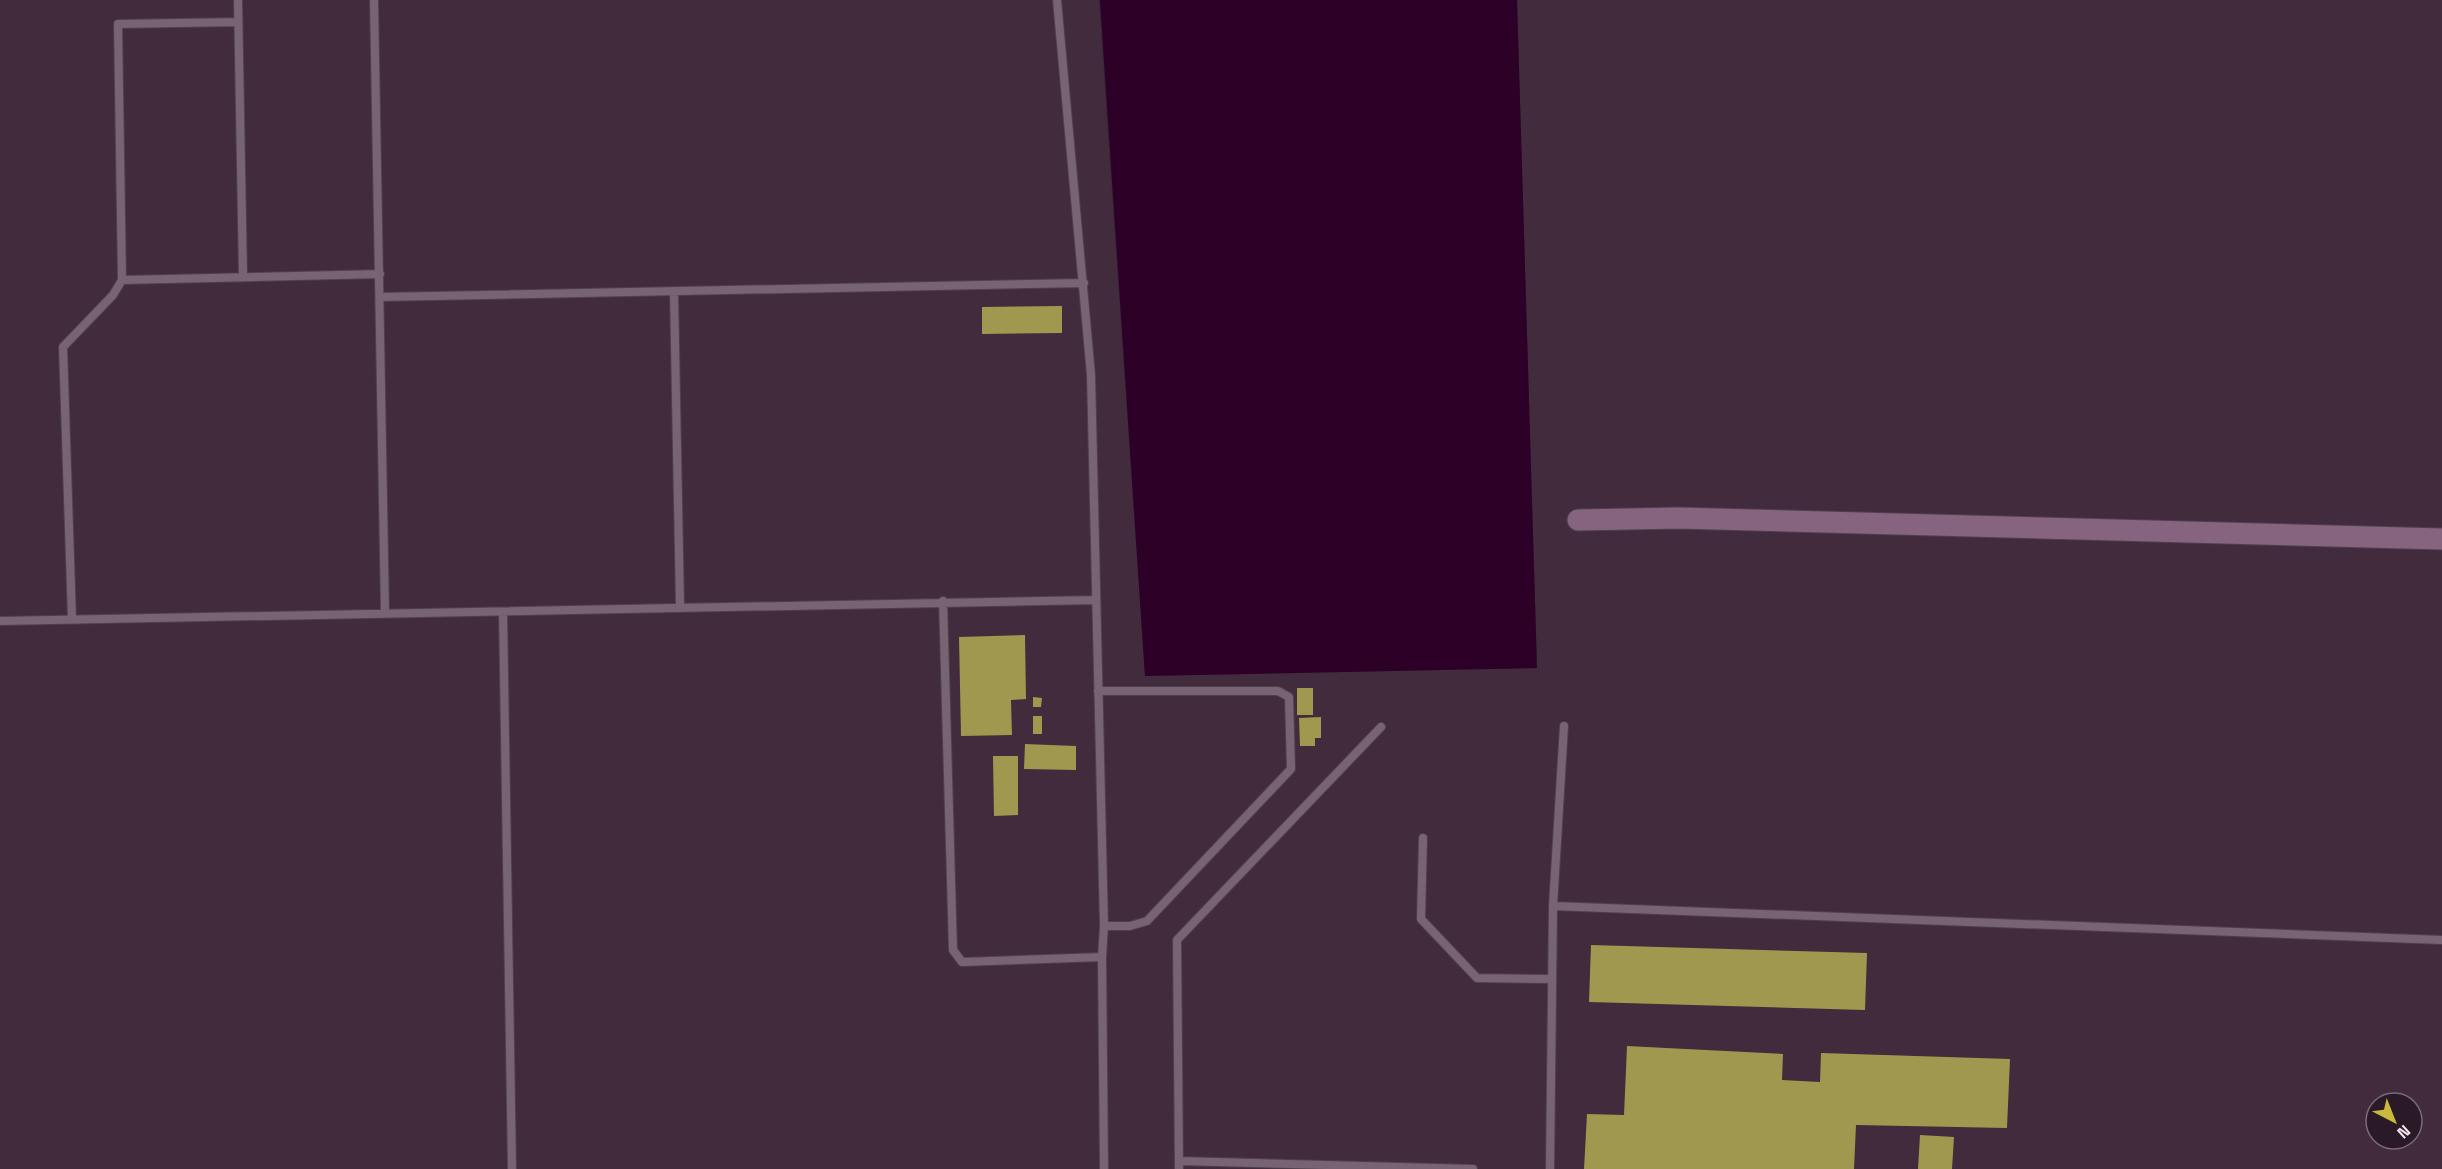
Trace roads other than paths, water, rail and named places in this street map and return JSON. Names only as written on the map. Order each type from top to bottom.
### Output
[{"type":"street","points":[[1578,520],[1679,518],[2442,539]]},
{"type":"lane","points":[[238,0],[243,276]]},
{"type":"lane","points":[[374,0],[385,612]]},
{"type":"lane","points":[[1058,0],[1084,283],[1094,437],[1095,600],[1104,926],[1102,957],[1104,1169]]},
{"type":"lane","points":[[72,619],[63,347],[113,295],[122,280],[118,24],[238,22]]},
{"type":"lane","points":[[122,280],[380,274]]},
{"type":"lane","points":[[381,297],[1084,283]]},
{"type":"lane","points":[[674,292],[680,606]]},
{"type":"lane","points":[[0,621],[385,612],[503,612],[680,606],[1095,600]]},
{"type":"lane","points":[[943,601],[953,950],[962,962],[1102,957]]},
{"type":"lane","points":[[503,612],[512,1169]]},
{"type":"lane","points":[[1098,691],[1278,691],[1286,693],[1289,697],[1291,769],[1147,921],[1130,926],[1104,926]]},
{"type":"lane","points":[[1550,1169],[1553,906],[1564,726]]},
{"type":"lane","points":[[1381,727],[1177,940],[1179,1165],[1473,1169]]},
{"type":"lane","points":[[1424,838],[1422,919],[1477,978],[1552,979]]},
{"type":"lane","points":[[1553,906],[2442,940]]}]
